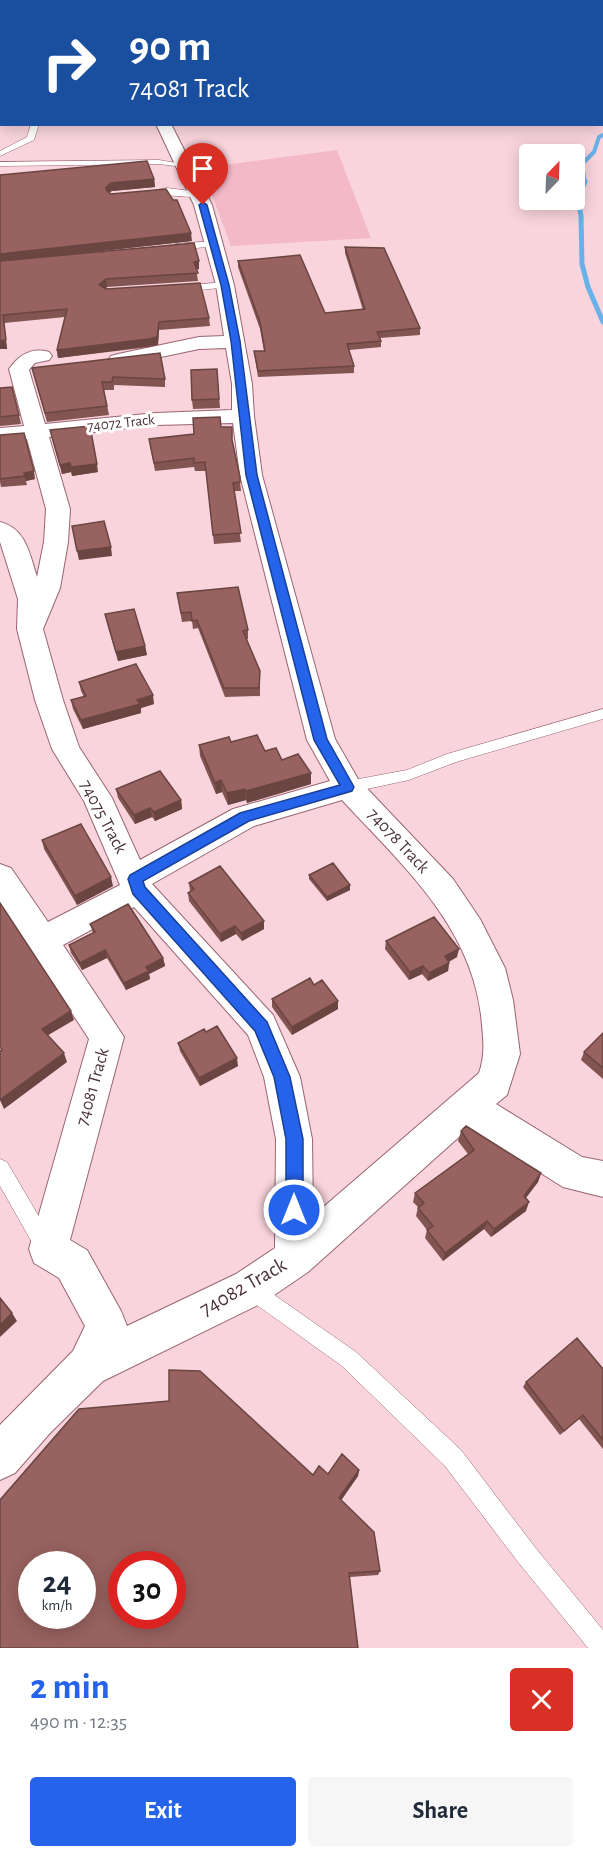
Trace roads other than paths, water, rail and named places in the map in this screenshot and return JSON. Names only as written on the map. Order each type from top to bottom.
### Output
[{"type":"street","name":"74078 Track","points":[[164,126],[199,195],[225,285],[236,341],[251,475],[321,740],[348,787],[442,888],[469,928],[488,968],[496,1000]]},
{"type":"street","points":[[101,363],[151,355],[199,343],[236,341]]},
{"type":"street","points":[[30,629],[47,588],[58,509],[34,431],[10,371],[29,358],[48,361]]},
{"type":"street","name":"74072 Track","points":[[0,435],[200,416],[243,416]]},
{"type":"street","name":"74075 Track","points":[[0,529],[13,541],[31,599],[30,629],[66,749],[97,798],[109,829],[137,884],[261,1026],[282,1077],[294,1139],[294,1258]]},
{"type":"street","points":[[42,941],[244,817],[348,787]]},
{"type":"street","name":"74081 Track","points":[[0,878],[107,1037],[99,1058],[91,1101],[72,1156],[48,1249]]},
{"type":"street","name":"74082 Track","points":[[0,1458],[35,1418],[88,1366],[250,1288],[294,1258],[366,1192],[494,1083],[502,1054],[496,1000]]},
{"type":"street","points":[[468,1107],[576,1174],[603,1179]]},
{"type":"street","points":[[48,1249],[73,1264],[107,1325],[88,1366]]},
{"type":"lane","points":[[0,154],[32,138],[35,126]]},
{"type":"lane","points":[[0,164],[159,162],[184,165]]},
{"type":"lane","points":[[134,194],[167,191],[199,195]]},
{"type":"lane","points":[[168,248],[214,244]]},
{"type":"lane","points":[[176,290],[225,285]]},
{"type":"lane","points":[[348,787],[410,775],[452,758],[603,714]]},
{"type":"lane","points":[[0,1168],[48,1249]]},
{"type":"lane","points":[[250,1288],[349,1359],[453,1458],[526,1554],[603,1648]]},
{"type":"waterway","points":[[585,161],[594,152],[599,137],[603,135]]},
{"type":"waterway","points":[[580,210],[582,264],[588,287],[603,322]]}]
